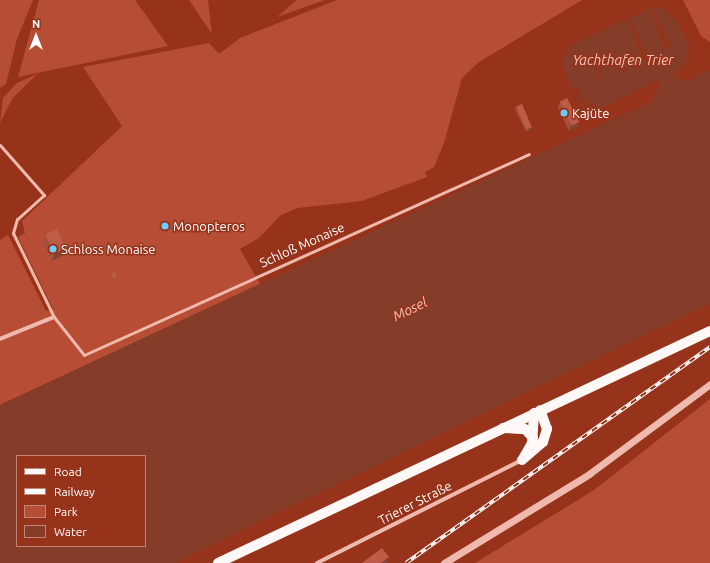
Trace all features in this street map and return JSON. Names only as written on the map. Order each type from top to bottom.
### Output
[{"type":"main road","points":[[218,563],[709,331]]},
{"type":"main road","points":[[522,460],[533,438],[537,412]]},
{"type":"main road","points":[[522,460],[543,442],[547,429],[537,412]]},
{"type":"main road","points":[[502,428],[525,429],[533,438]]},
{"type":"street","points":[[0,339],[54,317]]},
{"type":"street","points":[[444,563],[589,474],[710,384]]},
{"type":"street","name":"Trierer Straße","points":[[317,563],[522,460]]},
{"type":"lane","points":[[0,145],[44,195],[17,219],[13,233],[54,317]]},
{"type":"lane","name":"Schloß Monaise","points":[[54,317],[84,355],[529,154]]},
{"type":"green space","points":[[0,0],[33,0],[17,39],[6,84],[0,88]]},
{"type":"green space","points":[[39,0],[135,0],[168,46],[18,77]]},
{"type":"green space","points":[[189,0],[208,0],[212,34]]},
{"type":"green space","points":[[297,0],[325,0],[277,17]]},
{"type":"green space","points":[[337,0],[582,0],[479,62],[462,78],[444,143],[434,167],[425,172],[427,177],[362,201],[298,208],[281,215],[259,238],[240,249],[260,284],[0,405],[0,240],[8,235],[46,311],[53,309],[18,237],[25,233],[22,221],[122,126],[83,67],[209,43],[219,54],[240,38]]},
{"type":"green space","points":[[683,0],[710,0],[710,42],[701,36]]},
{"type":"green space","points":[[37,74],[12,99],[0,123],[3,98],[17,83]]},
{"type":"green space","points":[[710,399],[710,563],[475,563],[594,490]]},
{"type":"water","points":[[663,8],[677,21],[689,45],[687,60],[680,71],[675,70],[674,75],[687,82],[710,69],[710,304],[175,563],[0,563],[0,405],[651,102],[660,86],[658,81],[602,108],[588,109],[575,96],[582,93],[579,87],[572,90],[562,63],[569,46],[649,9]]},
{"type":"pier","points":[[651,11],[653,11],[671,47],[665,50]]},
{"type":"pier","points":[[630,20],[649,59],[644,61],[628,21]]},
{"type":"pier","points":[[605,30],[626,70],[629,71],[622,74],[624,71]]},
{"type":"pier","points":[[585,41],[601,74],[605,75],[597,79],[599,75]]},
{"type":"pier","points":[[652,81],[596,108],[589,106],[578,95],[598,107]]},
{"type":"building","points":[[567,98],[579,122],[572,126],[560,102]]},
{"type":"building","points":[[522,104],[532,127],[526,129],[516,106]]},
{"type":"building","points":[[166,221],[169,224],[166,227],[163,224]]},
{"type":"building","points":[[57,229],[66,248],[54,254],[45,234]]},
{"type":"building","points":[[113,272],[117,275],[115,279],[111,276]]},
{"type":"building","points":[[382,548],[389,557],[381,563],[362,563]]},
{"type":"railway","points":[[406,563],[710,347]]},
{"type":"place","name":"Kajüte","points":[[564,113]]},
{"type":"place","name":"Monopteros","points":[[165,226]]},
{"type":"place","name":"Schloss Monaise","points":[[53,249]]},
{"type":"water label","name":"Yachthafen Trier","points":[[623,60]]},
{"type":"water label","name":"Mosel","points":[[410,309]]}]
